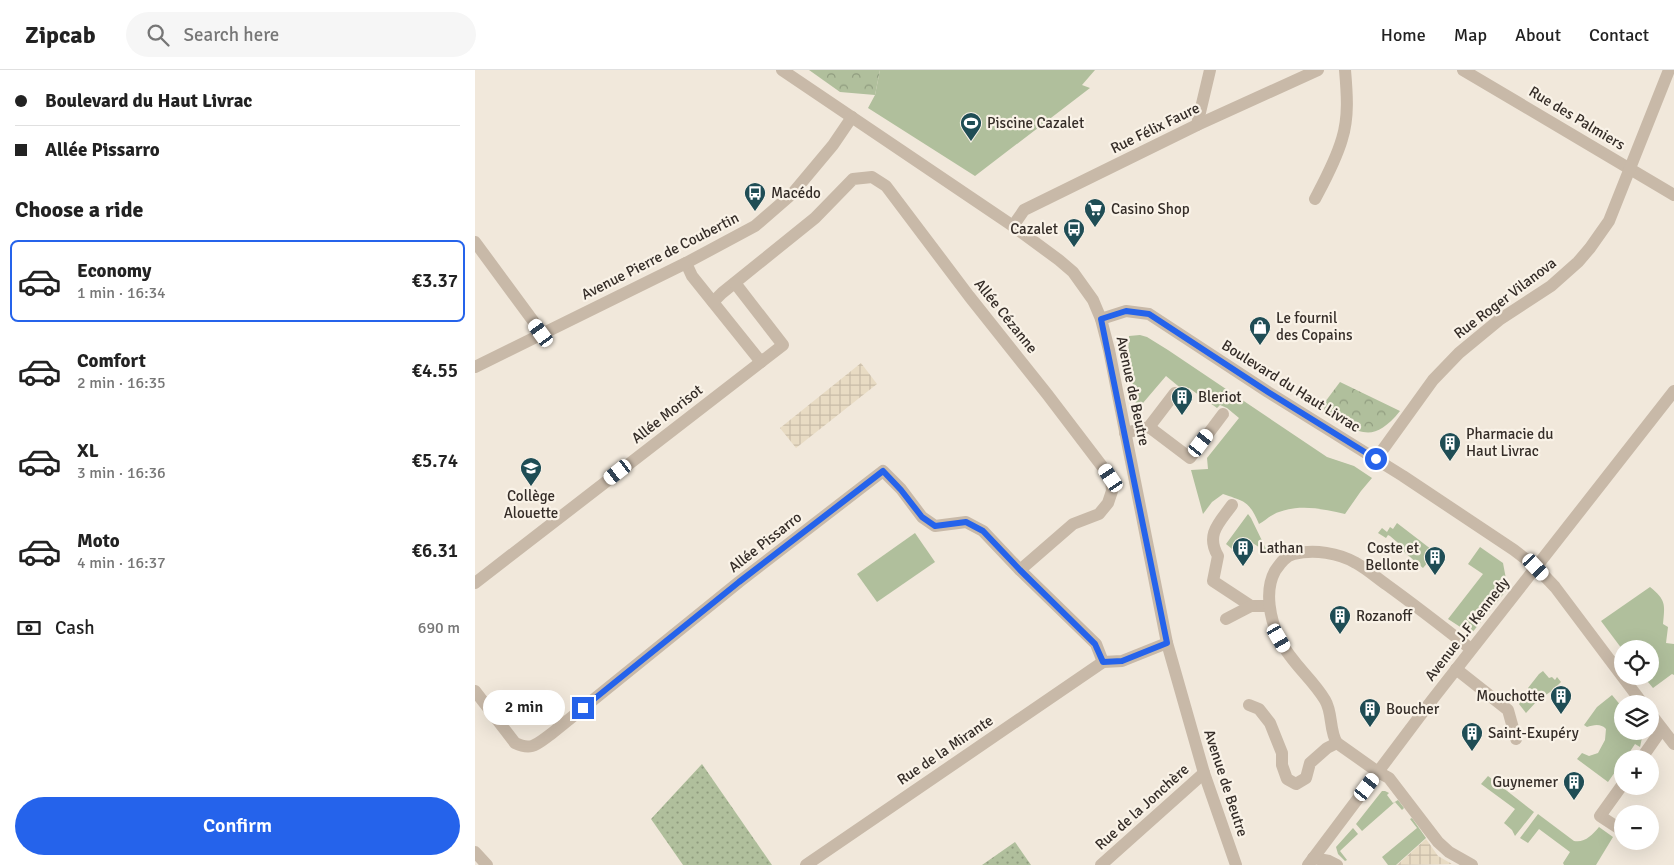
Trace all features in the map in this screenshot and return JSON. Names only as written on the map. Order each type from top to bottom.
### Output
[{"type":"street","name":"Avenue de Beutre","points":[[782,70],[1013,226],[1073,272],[1085,287],[1101,319],[1167,643],[1204,773],[1236,865]]},
{"type":"street","points":[[1197,125],[1210,70]]},
{"type":"street","name":"Rue Félix Faure","points":[[1013,226],[1024,210],[1197,125],[1318,70]]},
{"type":"street","points":[[1315,199],[1342,139],[1346,118],[1347,92],[1345,70]]},
{"type":"street","name":"Rue des Palmiers","points":[[1463,70],[1674,196]]},
{"type":"street","name":"Rue Roger Vilanova","points":[[1376,459],[1433,380],[1459,353],[1499,320],[1551,286],[1584,255],[1609,221],[1669,70]]},
{"type":"street","name":"Avenue Pierre de Coubertin","points":[[475,367],[686,263],[755,226],[786,200],[822,159],[852,117]]},
{"type":"street","name":"Allée Cézanne","points":[[735,283],[815,218],[853,179],[872,177],[885,186],[1111,478],[1112,491],[1108,503],[1099,514],[1073,524],[1020,570]]},
{"type":"street","points":[[475,242],[541,333]]},
{"type":"street","points":[[686,263],[692,276],[761,362]]},
{"type":"street","points":[[713,302],[735,283]]},
{"type":"street","name":"Allée Morisot","points":[[475,583],[783,345],[735,283]]},
{"type":"street","name":"Boulevard du Haut Livrac","points":[[1101,319],[1126,311],[1149,314],[1514,550],[1536,567],[1555,587],[1636,695]]},
{"type":"street","name":"Avenue J.F Kennedy","points":[[1310,861],[1471,649],[1674,391]]},
{"type":"street","points":[[1125,433],[1149,428],[1175,394]]},
{"type":"street","points":[[1149,428],[1190,458],[1223,414]]},
{"type":"street","name":"Allée Pissarro","points":[[475,691],[515,743],[524,747],[533,746],[551,734],[739,582],[883,471],[922,517],[935,526],[966,522],[983,531],[1020,570]]},
{"type":"street","points":[[1232,505],[1214,531],[1212,546],[1218,556],[1213,581],[1251,606]]},
{"type":"street","points":[[1471,649],[1433,618],[1355,562],[1324,552],[1293,554],[1281,562],[1273,576],[1268,593],[1269,606],[1279,638],[1287,652],[1317,686],[1327,703],[1334,738],[1337,743],[1389,778],[1438,842],[1449,852],[1472,865]]},
{"type":"street","points":[[1020,570],[1095,644],[1103,662]]},
{"type":"street","points":[[1226,618],[1251,606],[1269,606]]},
{"type":"street","name":"Rue de la Mirante","points":[[806,865],[1103,662],[1122,661],[1167,643]]},
{"type":"street","points":[[1456,669],[1509,710],[1516,739]]},
{"type":"street","points":[[1249,705],[1259,709],[1270,723],[1282,753],[1282,765],[1287,780],[1296,784],[1306,778],[1310,763],[1327,748],[1337,743]]},
{"type":"street","points":[[1659,725],[1674,744]]},
{"type":"street","points":[[1647,750],[1662,729]]},
{"type":"street","name":"Rue de la Jonchère","points":[[1101,865],[1204,773]]},
{"type":"street","points":[[1614,826],[1599,816],[1615,795]]},
{"type":"street","points":[[475,852],[487,865]]},
{"type":"street","points":[[1310,861],[1329,861],[1337,865]]},
{"type":"green space","points":[[809,70],[880,70],[875,95],[840,92]]},
{"type":"green space","name":"Piscine Cazalet","points":[[880,70],[1095,70],[1082,85],[1090,88],[975,176],[868,108],[875,95]]},
{"type":"green space","points":[[1140,335],[1147,337],[1168,350],[1327,457],[1354,466],[1372,478],[1345,514],[1320,509],[1295,508],[1276,513],[1259,524],[1246,503],[1223,494],[1212,502],[1203,514],[1191,470],[1208,469],[1207,458],[1239,418],[1227,408],[1220,405],[1217,408],[1189,388],[1183,390],[1166,376],[1137,410],[1128,357],[1129,336]]},
{"type":"green space","points":[[1340,382],[1400,411],[1381,429],[1363,432],[1355,429],[1324,411],[1325,402]]},
{"type":"green space","points":[[1248,514],[1268,553],[1248,540],[1237,553],[1226,544]]},
{"type":"green space","points":[[1397,523],[1436,553],[1423,568],[1403,551],[1404,548],[1390,536],[1388,535],[1386,538],[1378,533],[1382,528],[1387,532],[1390,527],[1393,529]]},
{"type":"green space","points":[[915,533],[935,562],[877,602],[857,574]]},
{"type":"green space","points":[[1480,547],[1503,563],[1506,591],[1471,634],[1448,619],[1483,574],[1468,564]]},
{"type":"green space","points":[[1650,587],[1662,599],[1663,624],[1668,627],[1666,643],[1674,644],[1674,675],[1672,674],[1659,684],[1659,640],[1615,640],[1601,621]]},
{"type":"green space","points":[[1543,671],[1549,678],[1552,677],[1555,680],[1557,677],[1561,682],[1537,701],[1526,713],[1519,704],[1529,692],[1528,688]]},
{"type":"green space","points":[[1612,695],[1614,697],[1614,740],[1642,740],[1640,747],[1635,744],[1631,750],[1614,750],[1614,773],[1608,782],[1577,759],[1582,753],[1589,756],[1598,753],[1605,740],[1606,729],[1604,727],[1594,725],[1587,727],[1584,725],[1597,707]]},
{"type":"green space","points":[[702,764],[772,865],[683,865],[651,819]]},
{"type":"green space","points":[[1488,776],[1534,812],[1515,836],[1512,830],[1504,823],[1515,809],[1481,784]]},
{"type":"green space","points":[[1382,791],[1389,793],[1387,795],[1393,803],[1398,800],[1404,808],[1402,810],[1395,802],[1362,831],[1356,824]]},
{"type":"green space","points":[[1538,814],[1574,841],[1585,840],[1599,827],[1613,837],[1596,865],[1564,865],[1563,863],[1570,852],[1539,829],[1528,843],[1520,838]]},
{"type":"green space","points":[[1412,818],[1426,838],[1396,865],[1388,865],[1382,857],[1417,828],[1410,819]]},
{"type":"green space","points":[[1353,828],[1358,834],[1340,851],[1347,860],[1345,861],[1338,854],[1336,847]]},
{"type":"green space","points":[[1015,842],[1031,865],[982,865]]},
{"type":"shaded area","points":[[861,363],[877,384],[796,448],[780,428]]},
{"type":"shaded area","points":[[1426,839],[1438,856],[1452,864],[1397,865]]},
{"type":"place","name":"Piscine Cazalet","points":[[971,142]]},
{"type":"place","name":"Macédo","points":[[755,212]]},
{"type":"place","name":"Casino Shop","points":[[1095,228]]},
{"type":"place","name":"Cazalet","points":[[1074,248]]},
{"type":"place","name":"Le fournil des Copains","points":[[1260,346]]},
{"type":"place","name":"Bleriot","points":[[1182,416]]},
{"type":"place","name":"Pharmacie du Haut Livrac","points":[[1450,462]]},
{"type":"place","name":"Collège Alouette","points":[[531,487]]},
{"type":"place","name":"Lathan","points":[[1243,567]]},
{"type":"place","name":"Coste et Bellonte","points":[[1435,576]]},
{"type":"place","name":"Rozanoff","points":[[1340,635]]},
{"type":"place","name":"Mouchotte","points":[[1561,715]]},
{"type":"place","name":"Boucher","points":[[1370,728]]},
{"type":"place","name":"Saint-Exupéry","points":[[1472,752]]},
{"type":"place","name":"Guynemer","points":[[1574,801]]},
{"type":"route","points":[[583,708],[739,582],[883,471],[922,517],[935,526],[966,522],[983,531],[1095,644],[1103,662],[1122,661],[1167,643],[1109,350],[1101,319],[1126,311],[1149,314],[1268,392],[1376,459]]}]
